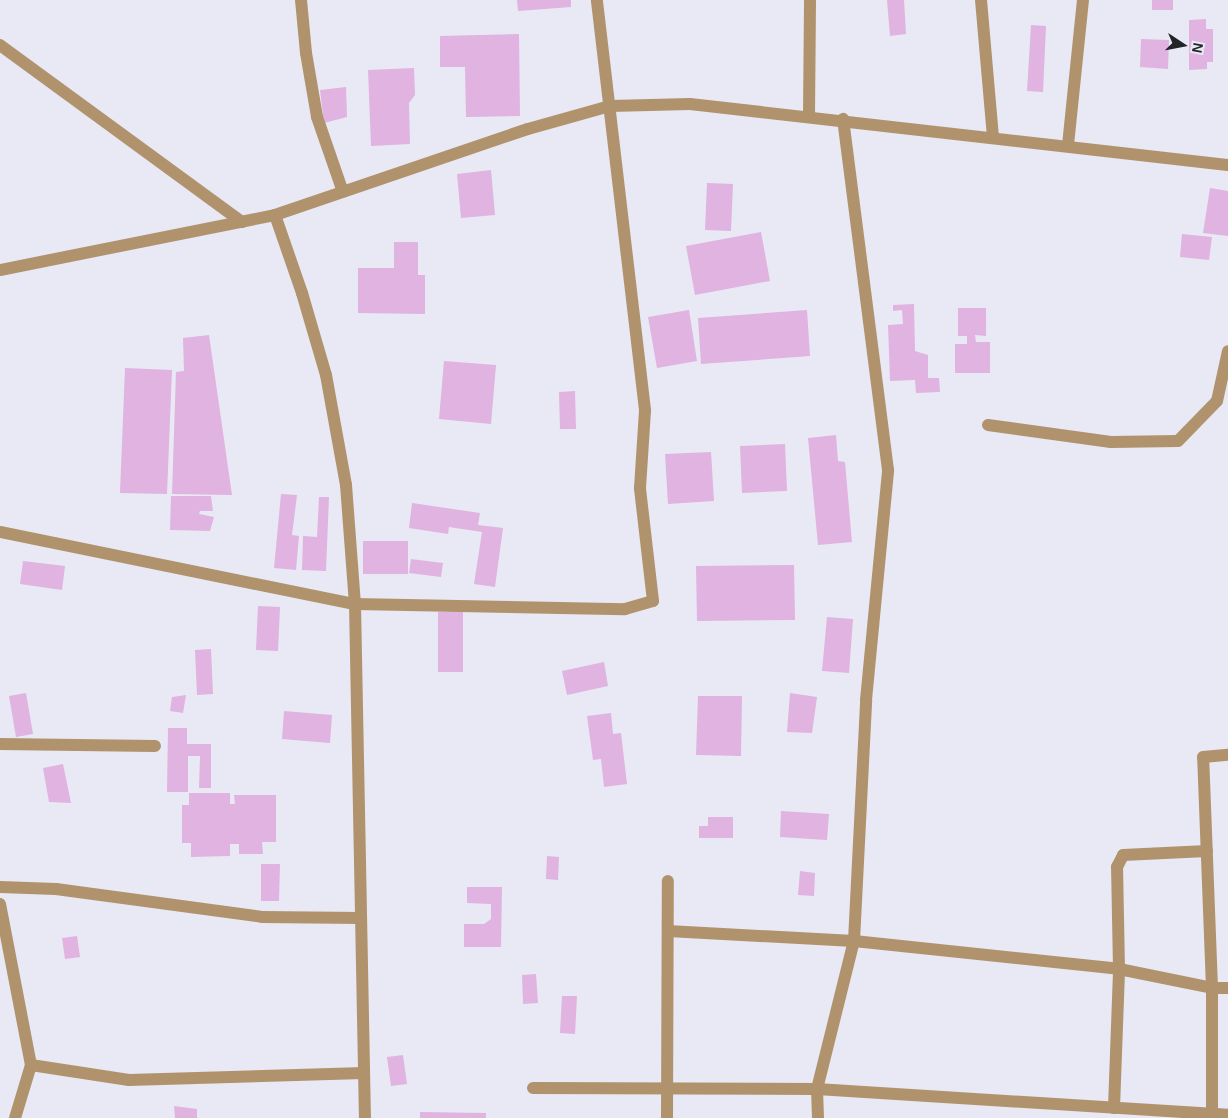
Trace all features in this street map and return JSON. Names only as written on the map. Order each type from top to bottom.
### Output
[{"type":"street","points":[[301,0],[317,118],[343,192]]},
{"type":"street","points":[[0,532],[355,604],[625,609],[653,601],[640,488],[645,410],[597,0]]},
{"type":"street","points":[[808,116],[810,0]]},
{"type":"street","points":[[982,0],[993,136]]},
{"type":"street","points":[[1068,145],[1083,0]]},
{"type":"street","points":[[0,45],[242,222]]},
{"type":"street","points":[[0,270],[275,215],[528,129],[610,106],[690,104],[993,136],[1228,165]]},
{"type":"street","points":[[818,1118],[818,1089],[854,941],[866,700],[888,470],[843,119]]},
{"type":"street","points":[[275,215],[302,293],[326,376],[346,485],[355,604],[365,1118]]},
{"type":"street","points":[[988,425],[1111,442],[1178,441],[1217,401],[1228,351]]},
{"type":"street","points":[[0,744],[155,746]]},
{"type":"street","points":[[1210,1116],[1212,988],[1203,757],[1228,755]]},
{"type":"street","points":[[1114,1108],[1119,969],[1117,867],[1123,855],[1207,852]]},
{"type":"street","points":[[667,1118],[668,881]]},
{"type":"street","points":[[0,887],[56,889],[262,917],[361,918]]},
{"type":"street","points":[[0,904],[31,1065],[15,1118]]},
{"type":"street","points":[[668,932],[854,941],[1119,969],[1212,988],[1228,988]]},
{"type":"street","points":[[31,1065],[129,1080],[364,1072]]},
{"type":"street","points":[[533,1088],[818,1089],[1210,1116],[1228,1115]]},
{"type":"building","points":[[517,0],[571,0],[571,7],[518,11]]},
{"type":"building","points":[[887,0],[904,0],[906,34],[890,36]]},
{"type":"building","points":[[1152,0],[1173,0],[1173,10],[1152,10]]},
{"type":"building","points":[[1206,19],[1206,29],[1213,29],[1213,62],[1207,62],[1207,69],[1189,70],[1189,20]]},
{"type":"building","points":[[1031,25],[1046,26],[1043,92],[1027,91]]},
{"type":"building","points":[[519,34],[520,116],[466,117],[465,67],[440,67],[440,36]]},
{"type":"building","points":[[1141,39],[1169,40],[1168,69],[1140,67]]},
{"type":"building","points":[[414,68],[415,95],[409,103],[410,144],[371,146],[368,70]]},
{"type":"building","points":[[346,87],[347,117],[324,123],[320,90]]},
{"type":"building","points":[[491,170],[495,215],[461,218],[457,174]]},
{"type":"building","points":[[707,183],[733,184],[731,231],[705,230]]},
{"type":"building","points":[[1210,188],[1228,191],[1228,236],[1203,233]]},
{"type":"building","points":[[761,232],[770,281],[695,295],[686,246]]},
{"type":"building","points":[[1182,234],[1212,237],[1209,260],[1180,257]]},
{"type":"building","points":[[394,242],[418,242],[418,275],[425,275],[425,314],[358,313],[358,268],[394,268]]},
{"type":"building","points":[[914,304],[915,351],[928,355],[928,378],[939,378],[940,392],[916,393],[915,380],[890,381],[888,325],[903,324],[902,310],[893,311],[893,305]]},
{"type":"building","points":[[958,308],[986,308],[986,336],[975,335],[976,342],[990,342],[990,373],[955,373],[955,344],[967,344],[967,336],[958,336]]},
{"type":"building","points":[[689,310],[697,361],[657,368],[648,317]]},
{"type":"building","points":[[807,310],[810,356],[701,364],[698,318]]},
{"type":"building","points":[[209,335],[232,495],[172,494],[176,372],[184,371],[183,338]]},
{"type":"building","points":[[444,361],[496,365],[491,424],[439,419]]},
{"type":"building","points":[[125,368],[172,370],[167,494],[120,493]]},
{"type":"building","points":[[575,391],[576,429],[560,429],[559,392]]},
{"type":"building","points":[[836,435],[838,461],[845,462],[852,542],[818,545],[808,438]]},
{"type":"building","points":[[785,444],[787,491],[742,493],[740,446]]},
{"type":"building","points":[[711,452],[714,501],[668,504],[665,454]]},
{"type":"building","points":[[281,494],[297,495],[292,535],[299,536],[296,570],[274,568]]},
{"type":"building","points":[[171,496],[211,496],[213,511],[200,511],[199,514],[214,517],[210,531],[170,530]]},
{"type":"building","points":[[319,497],[329,497],[326,571],[302,570],[303,536],[317,537]]},
{"type":"building","points":[[412,503],[480,513],[478,525],[503,528],[495,587],[474,584],[482,532],[449,527],[448,534],[409,528]]},
{"type":"building","points":[[363,541],[408,541],[408,574],[363,574]]},
{"type":"building","points":[[411,559],[443,563],[441,577],[409,573]]},
{"type":"building","points":[[23,561],[65,566],[62,590],[20,584]]},
{"type":"building","points":[[794,565],[795,620],[697,621],[696,566]]},
{"type":"building","points":[[258,606],[280,607],[278,651],[256,650]]},
{"type":"building","points":[[438,612],[463,612],[463,672],[438,672]]},
{"type":"building","points":[[827,617],[853,619],[849,673],[822,671]]},
{"type":"building","points":[[211,649],[213,694],[197,695],[195,650]]},
{"type":"building","points":[[604,662],[608,686],[567,695],[562,671]]},
{"type":"building","points":[[26,693],[33,734],[16,737],[9,696]]},
{"type":"building","points":[[790,693],[817,697],[812,733],[787,732]]},
{"type":"building","points":[[186,695],[183,713],[170,711],[172,697]]},
{"type":"building","points":[[698,696],[742,696],[741,756],[696,755]]},
{"type":"building","points":[[284,711],[332,715],[330,743],[282,739]]},
{"type":"building","points":[[611,713],[613,734],[621,733],[627,784],[604,787],[601,759],[593,760],[587,716]]},
{"type":"building","points":[[168,728],[187,728],[187,744],[211,744],[211,788],[199,788],[200,756],[188,756],[188,792],[167,792]]},
{"type":"building","points":[[63,764],[71,803],[49,802],[43,768]]},
{"type":"building","points":[[189,793],[230,793],[230,804],[235,804],[234,795],[276,795],[276,842],[262,842],[263,854],[239,854],[239,844],[230,844],[230,856],[191,857],[191,843],[182,843],[182,805],[189,805]]},
{"type":"building","points":[[781,811],[829,814],[827,840],[780,837]]},
{"type":"building","points":[[708,817],[733,817],[733,838],[699,838],[699,826],[708,826]]},
{"type":"building","points":[[547,856],[559,857],[558,880],[546,879]]},
{"type":"building","points":[[261,864],[280,864],[279,901],[261,901]]},
{"type":"building","points":[[800,871],[815,873],[814,896],[798,895]]},
{"type":"building","points":[[467,887],[502,887],[501,947],[464,947],[464,924],[484,924],[491,919],[491,904],[467,903]]},
{"type":"building","points":[[77,936],[80,957],[65,959],[62,938]]},
{"type":"building","points":[[536,974],[538,1003],[523,1004],[522,975]]},
{"type":"building","points":[[562,996],[577,996],[575,1034],[560,1033]]},
{"type":"building","points":[[403,1055],[407,1084],[391,1086],[387,1057]]},
{"type":"building","points":[[174,1106],[197,1109],[197,1118],[175,1118]]},
{"type":"building","points":[[420,1112],[486,1113],[486,1118],[420,1118]]}]
